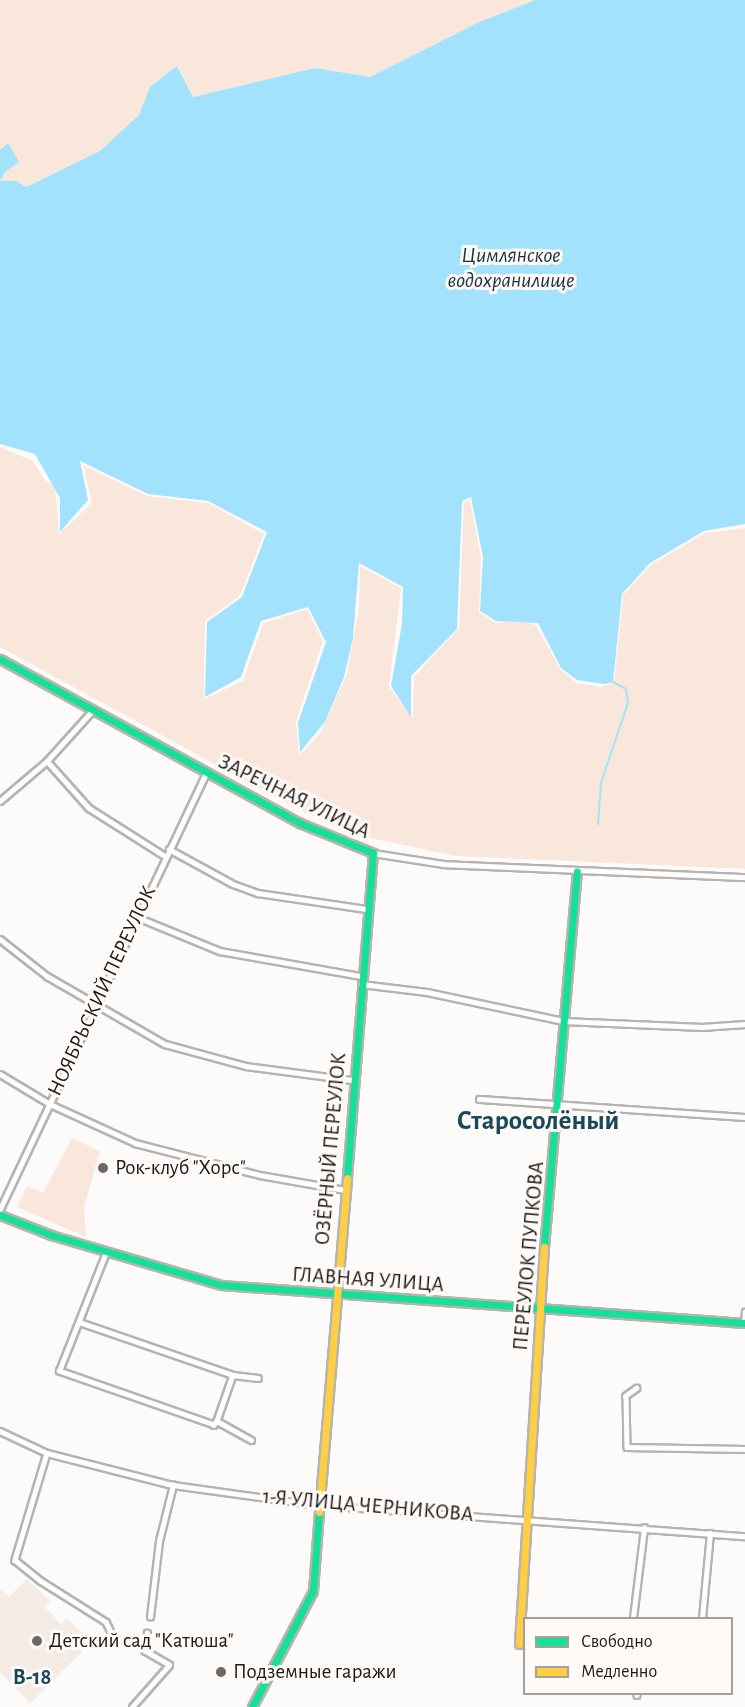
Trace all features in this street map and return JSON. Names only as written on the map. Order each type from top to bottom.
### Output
[{"type":"street","name":"ЗАРЕЧНАЯ УЛИЦА","points":[[0,659],[300,823],[373,853],[443,864],[745,877]]},
{"type":"street","points":[[0,801],[47,761],[93,710]]},
{"type":"street","points":[[47,761],[89,808],[165,856]]},
{"type":"street","name":"НОЯБРЬСКИЙ ПЕРЕУЛОК","points":[[0,1209],[168,849],[206,773]]},
{"type":"street","points":[[168,849],[233,884],[258,893],[366,909]]},
{"type":"street","name":"ОЗЁРНЫЙ ПЕРЕУЛОК","points":[[254,1707],[313,1591],[334,1296],[345,1190],[366,909],[373,853]]},
{"type":"street","name":"ПЕРЕУЛОК ПУПКОВА","points":[[519,1644],[540,1310],[577,871]]},
{"type":"street","points":[[137,917],[220,951],[563,1021],[702,1027],[745,1024]]},
{"type":"street","points":[[0,939],[47,975],[165,1044],[207,1056],[304,1075],[353,1080]]},
{"type":"street","points":[[0,1074],[50,1104],[135,1143],[260,1175],[345,1190]]},
{"type":"street","points":[[479,1099],[745,1117]]},
{"type":"street","name":"ГЛАВНАЯ УЛИЦА","points":[[0,1215],[106,1252],[221,1285],[334,1296],[745,1323]]},
{"type":"street","points":[[106,1252],[59,1371],[215,1423],[250,1440]]},
{"type":"street","points":[[745,1312],[745,1323]]},
{"type":"street","points":[[79,1322],[233,1375],[258,1378]]},
{"type":"street","points":[[215,1423],[233,1375]]},
{"type":"street","points":[[637,1388],[626,1396],[627,1447],[745,1449]]},
{"type":"street","name":"1-Я УЛИЦА ЧЕРНИКОВА","points":[[0,1431],[47,1453],[173,1485],[318,1505],[528,1518],[745,1536]]},
{"type":"street","points":[[47,1453],[15,1560],[40,1581],[106,1622],[110,1630]]},
{"type":"street","points":[[150,1617],[159,1541],[173,1485]]},
{"type":"street","points":[[633,1617],[644,1528]]},
{"type":"street","points":[[702,1617],[710,1533]]},
{"type":"street","points":[[132,1707],[169,1665],[145,1651],[147,1633]]},
{"type":"shaded area","points":[[0,0],[535,0],[477,23],[370,77],[315,68],[193,97],[178,67],[150,87],[139,115],[100,151],[26,187],[16,181],[0,181],[11,152],[8,144],[0,150]]},
{"type":"shaded area","points":[[0,447],[33,461],[46,482],[55,484],[59,534],[92,503],[83,465],[147,496],[208,503],[264,534],[240,596],[205,621],[204,699],[243,681],[263,623],[307,609],[323,641],[296,721],[299,756],[320,733],[347,674],[359,607],[360,566],[401,588],[389,687],[413,718],[414,677],[459,628],[464,502],[470,500],[481,557],[479,612],[495,623],[519,621],[536,625],[560,669],[577,683],[601,687],[614,683],[623,595],[651,565],[705,533],[745,528],[745,869],[456,856],[351,834],[290,805],[0,647]]},
{"type":"shaded area","points":[[72,1138],[100,1151],[84,1208],[86,1237],[17,1207],[27,1186],[43,1193]]},
{"type":"shaded area","name":"Детский сад \"Катюша\"","points":[[27,1579],[50,1601],[44,1607],[61,1624],[67,1618],[83,1634],[73,1643],[82,1652],[30,1703],[0,1672],[0,1589],[9,1597]]},
{"type":"water","name":"Цимлянское водохранилище","points":[[535,0],[745,0],[745,524],[704,531],[650,563],[622,594],[613,682],[604,684],[577,680],[561,668],[538,623],[496,621],[480,611],[483,557],[471,497],[462,501],[457,629],[411,676],[411,717],[391,686],[402,624],[403,587],[359,563],[353,638],[344,677],[325,722],[300,752],[298,723],[326,642],[308,607],[261,621],[241,677],[205,697],[207,622],[242,597],[267,532],[208,501],[148,494],[80,461],[88,500],[60,532],[60,498],[35,454],[0,444],[0,181],[16,181],[26,187],[100,151],[139,115],[150,87],[177,66],[193,97],[315,68],[370,77],[477,23]]},
{"type":"water","points":[[8,143],[19,162],[5,172],[0,181],[0,150]]},
{"type":"waterway","points":[[598,824],[601,783],[628,703],[626,689],[613,682]]},
{"type":"traffic: fast","points":[[0,659],[300,823],[373,853],[347,1178]]},
{"type":"traffic: fast","points":[[544,1247],[577,871]]},
{"type":"traffic: fast","points":[[0,1215],[51,1235],[221,1285],[745,1323]]},
{"type":"traffic: fast","points":[[252,1707],[313,1591],[319,1512]]},
{"type":"traffic: slow","points":[[319,1512],[347,1178]]},
{"type":"traffic: slow","points":[[519,1644],[544,1247]]},
{"type":"place","name":"Рок-клуб \"Хорс\"","points":[[103,1168]]},
{"type":"place","name":"Детский сад \"Катюша\"","points":[[37,1641]]},
{"type":"place","name":"Подземные гаражи","points":[[221,1672]]},
{"type":"district","name":"Староcолёный","points":[[538,1121]]},
{"type":"district","name":"В-18","points":[[32,1678]]}]
